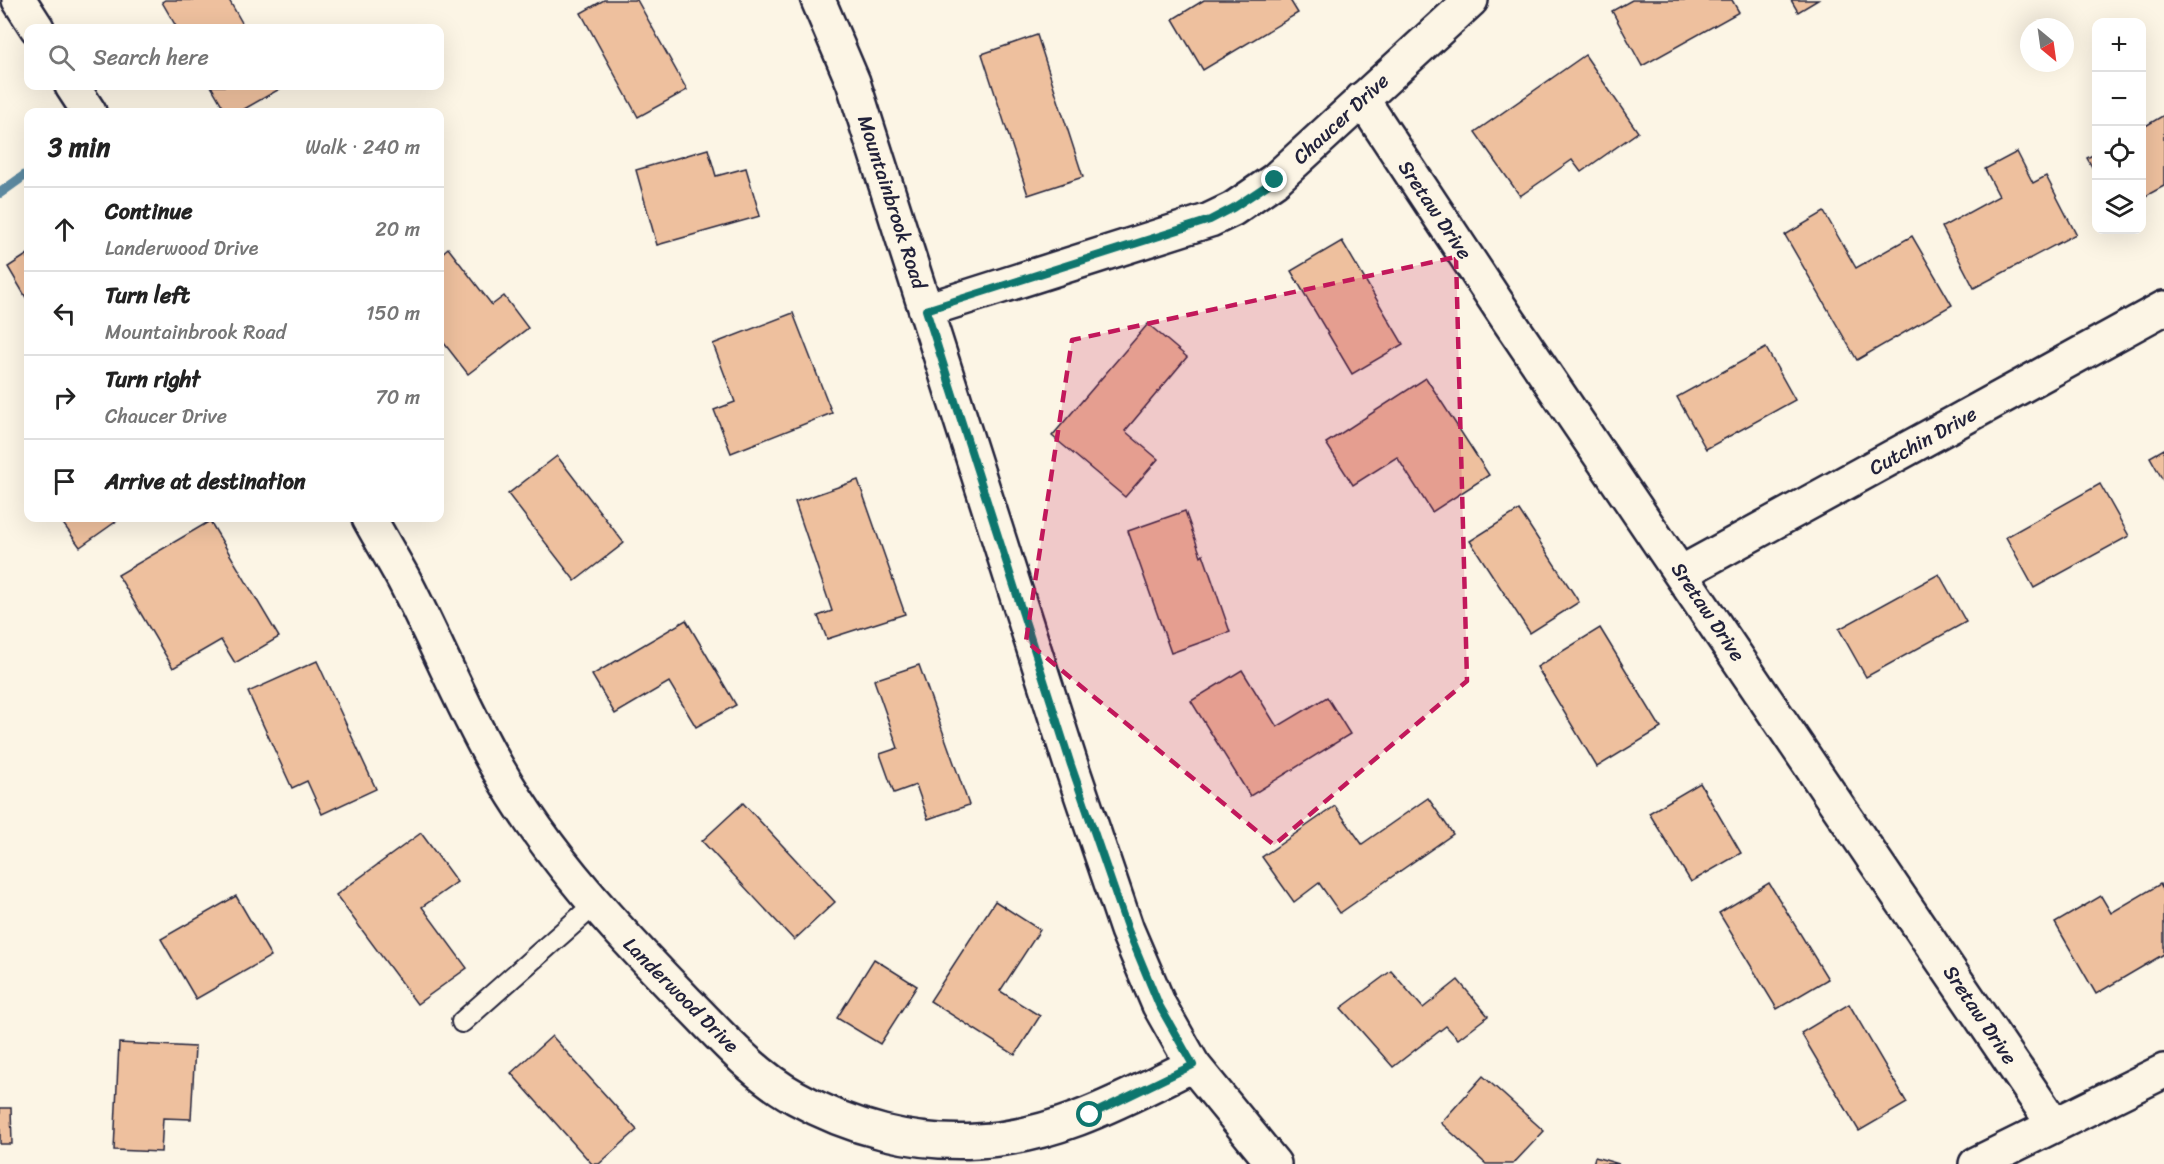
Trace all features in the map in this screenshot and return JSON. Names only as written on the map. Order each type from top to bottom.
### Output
[{"type":"street","points":[[19,0],[34,24]]},
{"type":"street","name":"Mountainbrook Road","points":[[818,0],[853,82],[1071,765],[1124,919],[1159,1005],[1193,1065],[1274,1164]]},
{"type":"street","name":"Chaucer Drive","points":[[926,310],[1210,220],[1233,208],[1275,180],[1471,0]]},
{"type":"street","points":[[75,90],[86,108]]},
{"type":"street","name":"Sretaw Drive","points":[[1362,99],[2054,1125]]},
{"type":"street","name":"Cutchin Drive","points":[[1681,573],[2164,308]]},
{"type":"street","name":"Landerwood Drive","points":[[371,522],[403,578],[471,720],[499,772],[549,847],[614,927],[728,1044],[771,1082],[794,1097],[839,1119],[891,1135],[945,1142],[981,1141],[1037,1133],[1090,1115],[1193,1065]]},
{"type":"street","points":[[1976,1164],[2164,1071]]},
{"type":"lane","points":[[462,1022],[595,904]]},
{"type":"highlighted area","points":[[1456,257],[1467,681],[1274,845],[1026,641],[1072,340]]},
{"type":"building","points":[[165,0],[229,0],[243,24],[175,24],[162,2]]},
{"type":"building","points":[[604,0],[637,0],[687,90],[638,117],[581,13]]},
{"type":"building","points":[[1204,0],[1290,0],[1298,13],[1203,70],[1173,19]]},
{"type":"building","points":[[1632,0],[1732,0],[1739,12],[1642,66],[1612,11]]},
{"type":"building","points":[[1791,0],[1818,0],[1798,12]]},
{"type":"building","points":[[1037,35],[1083,177],[1028,195],[982,54]]},
{"type":"building","points":[[1585,55],[1638,132],[1581,172],[1572,160],[1520,196],[1475,132]]},
{"type":"building","points":[[213,90],[278,90],[246,108],[224,108]]},
{"type":"building","points":[[2164,115],[2164,186],[2146,196],[2146,126]]},
{"type":"building","points":[[708,149],[716,176],[746,168],[760,216],[657,245],[636,170]]},
{"type":"building","points":[[2017,152],[2033,183],[2046,176],[2076,234],[1974,288],[1942,227],[1999,196],[1985,169]]},
{"type":"building","points":[[2092,155],[2092,167],[2087,158]]},
{"type":"building","points":[[1824,212],[1856,268],[1912,236],[1952,305],[1857,360],[1785,235]]},
{"type":"building","points":[[1342,241],[1403,344],[1352,374],[1291,271]]},
{"type":"building","points":[[448,248],[492,305],[504,296],[528,328],[468,374],[444,343],[444,252]]},
{"type":"building","points":[[24,257],[24,294],[8,267]]},
{"type":"building","points":[[793,313],[832,413],[731,453],[714,410],[735,402],[713,344]]},
{"type":"building","points":[[1148,324],[1187,357],[1125,431],[1158,459],[1125,497],[1052,436]]},
{"type":"building","points":[[1766,348],[1795,400],[1706,449],[1677,397]]},
{"type":"building","points":[[1426,378],[1489,475],[1432,512],[1397,457],[1353,485],[1326,443]]},
{"type":"building","points":[[2164,449],[2164,482],[2150,457]]},
{"type":"building","points":[[557,456],[624,543],[575,581],[508,494]]},
{"type":"building","points":[[858,480],[905,614],[827,639],[818,616],[832,611],[795,502]]},
{"type":"building","points":[[2100,484],[2129,536],[2034,588],[2006,537]]},
{"type":"building","points":[[1519,510],[1579,602],[1530,633],[1470,541]]},
{"type":"building","points":[[1185,511],[1201,556],[1203,554],[1230,632],[1171,653],[1128,531]]},
{"type":"building","points":[[62,522],[115,522],[80,547]]},
{"type":"building","points":[[211,522],[279,637],[235,663],[221,640],[173,668],[118,575]]},
{"type":"building","points":[[1939,574],[1966,622],[1866,677],[1839,629]]},
{"type":"building","points":[[686,620],[736,705],[696,727],[669,682],[615,714],[592,675]]},
{"type":"building","points":[[1600,628],[1661,728],[1597,767],[1537,667]]},
{"type":"building","points":[[317,661],[376,789],[322,814],[307,781],[292,788],[248,692]]},
{"type":"building","points":[[919,665],[969,805],[928,819],[916,785],[894,793],[880,754],[898,748],[874,680]]},
{"type":"building","points":[[1242,670],[1277,727],[1327,697],[1350,734],[1250,796],[1191,701]]},
{"type":"building","points":[[1700,783],[1741,853],[1691,882],[1649,813]]},
{"type":"building","points":[[1428,798],[1453,834],[1340,913],[1319,883],[1294,902],[1262,857],[1335,806],[1362,844]]},
{"type":"building","points":[[743,803],[835,902],[794,940],[702,841]]},
{"type":"building","points":[[421,833],[457,882],[422,907],[467,968],[417,1004],[336,895]]},
{"type":"building","points":[[1769,883],[1828,979],[1777,1009],[1719,913]]},
{"type":"building","points":[[2160,884],[2164,892],[2164,954],[2096,994],[2055,923],[2101,896],[2111,913]]},
{"type":"building","points":[[236,896],[271,956],[196,999],[161,939]]},
{"type":"building","points":[[995,901],[1040,930],[1000,991],[1040,1016],[1015,1055],[930,1001]]},
{"type":"building","points":[[874,959],[917,986],[880,1044],[837,1018]]},
{"type":"building","points":[[1391,971],[1423,1008],[1458,980],[1488,1016],[1458,1039],[1446,1026],[1393,1067],[1341,1008]]},
{"type":"building","points":[[1849,1004],[1907,1103],[1859,1131],[1801,1033]]},
{"type":"building","points":[[552,1036],[637,1130],[599,1164],[592,1164],[511,1073]]},
{"type":"building","points":[[119,1043],[195,1047],[191,1119],[163,1118],[161,1152],[114,1150]]},
{"type":"building","points":[[1483,1076],[1544,1131],[1513,1164],[1486,1164],[1441,1123]]},
{"type":"building","points":[[0,1108],[11,1108],[12,1144],[0,1144]]},
{"type":"building","points":[[1595,1157],[1619,1164],[1593,1164]]},
{"type":"waterway","points":[[0,193],[24,176]]},
{"type":"route","points":[[1090,1115],[1193,1065],[1159,1005],[1128,930],[1071,765],[926,310],[1210,220],[1233,208],[1275,180]]}]
